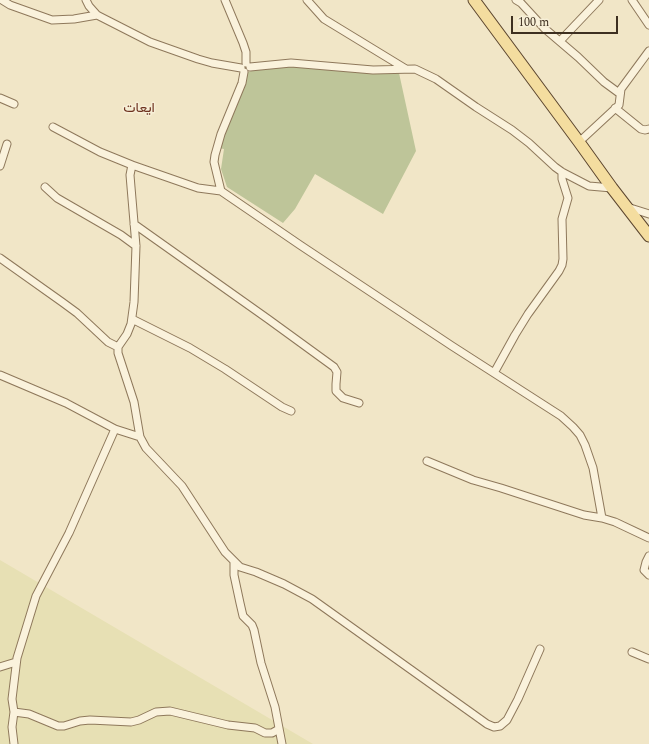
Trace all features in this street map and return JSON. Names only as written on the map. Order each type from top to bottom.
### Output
[{"type":"main road","points":[[474,0],[649,236]]},
{"type":"street","points":[[2,0],[10,5],[52,20],[74,19],[98,15]]},
{"type":"street","points":[[86,0],[89,6],[98,15],[167,49],[212,63],[245,68],[291,63],[373,70],[415,69],[436,79],[512,130],[562,172],[589,186],[612,188]]},
{"type":"street","points":[[221,191],[214,162],[215,155],[221,134],[242,83],[246,52],[225,0]]},
{"type":"street","points":[[307,0],[324,19],[406,69]]},
{"type":"street","points":[[516,0],[521,3],[544,28],[604,82],[620,93]]},
{"type":"street","points":[[560,41],[599,0]]},
{"type":"street","points":[[632,0],[649,25]]},
{"type":"street","points":[[580,142],[620,103],[620,93],[624,83],[649,51]]},
{"type":"street","points":[[0,98],[14,104]]},
{"type":"street","points":[[615,108],[641,129],[649,129]]},
{"type":"street","points":[[53,127],[100,152],[132,165],[198,188],[221,191],[300,245],[561,416],[580,435],[585,445],[593,468],[602,518]]},
{"type":"street","points":[[0,166],[8,144]]},
{"type":"street","points":[[132,165],[130,187],[136,246],[136,280],[132,318],[127,334],[118,348],[118,359],[127,380],[136,411],[140,437],[146,448],[182,486],[225,552],[240,567],[296,589],[324,607],[487,724],[494,727],[500,726],[507,720],[540,649]]},
{"type":"street","points":[[494,373],[528,314],[562,265],[562,219],[567,206],[568,198],[562,179],[562,172]]},
{"type":"street","points":[[45,187],[57,198],[121,235],[136,246]]},
{"type":"street","points":[[627,206],[649,214]]},
{"type":"street","points":[[134,224],[334,367],[338,372],[336,391],[343,398],[359,403]]},
{"type":"street","points":[[0,258],[62,302],[108,342],[118,348]]},
{"type":"street","points":[[132,318],[190,348],[225,369],[282,407],[291,411]]},
{"type":"street","points":[[0,375],[66,403],[115,428],[140,437]]},
{"type":"street","points":[[14,744],[12,727],[14,712],[12,699],[16,662],[29,617],[36,596],[69,533],[115,428]]},
{"type":"street","points":[[427,461],[472,480],[584,515],[615,522],[649,538]]},
{"type":"street","points":[[649,556],[644,570],[649,575]]},
{"type":"street","points":[[234,562],[234,574],[243,616],[252,625],[254,630],[261,663],[275,707],[282,744]]},
{"type":"street","points":[[632,652],[649,659]]},
{"type":"street","points":[[0,667],[16,662]]},
{"type":"street","points":[[14,712],[28,714],[58,726],[64,726],[80,721],[90,720],[131,722],[156,712],[170,710],[228,725],[255,728],[265,733],[272,733],[279,730]]},
{"type":"shaded area","points":[[0,560],[313,744],[0,744]]},
{"type":"green space","points":[[274,65],[399,73],[416,151],[383,214],[315,174],[295,209],[283,223],[227,187],[221,169],[224,149],[218,148],[248,72]]},
{"type":"district","name":"ايعات","points":[[139,109]]}]
